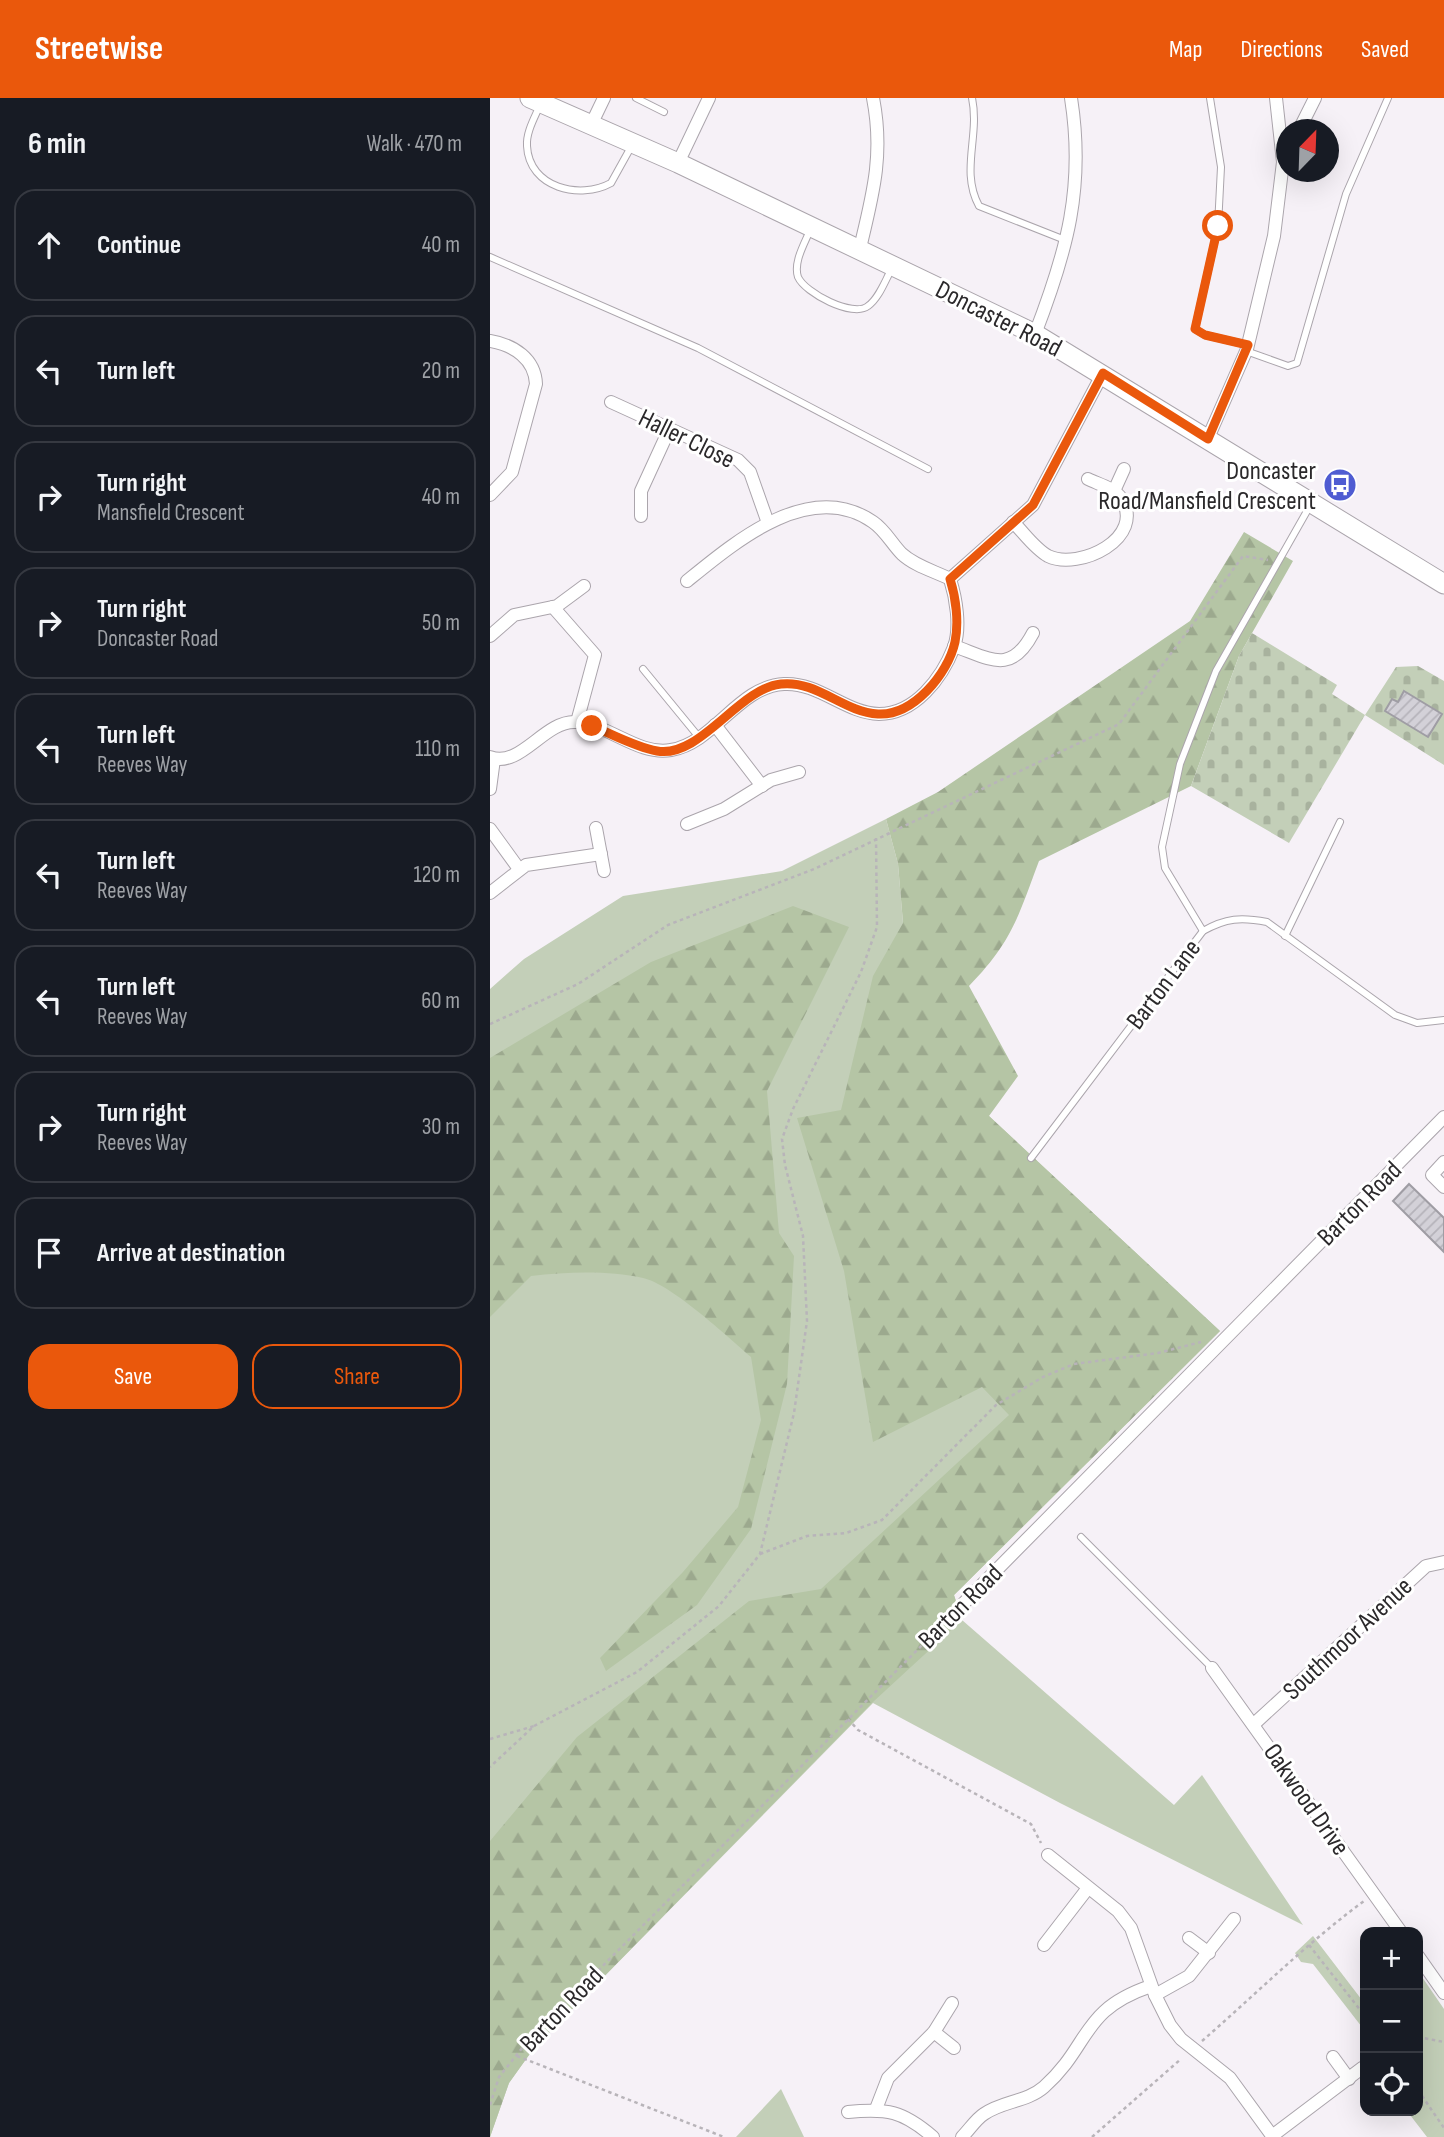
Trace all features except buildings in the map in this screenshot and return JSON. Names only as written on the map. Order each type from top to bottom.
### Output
[{"type":"street","points":[[591,125],[604,98]]},
{"type":"street","points":[[678,163],[709,98]]},
{"type":"street","points":[[860,248],[878,169],[880,147],[873,98]]},
{"type":"street","points":[[1035,334],[1063,260],[1075,191],[1077,133],[1071,98]]},
{"type":"street","points":[[1276,98],[1279,119]]},
{"type":"street","points":[[1305,119],[1315,98]]},
{"type":"street","name":"Doncaster Road","points":[[535,101],[678,163],[1035,334],[1103,373],[1444,584]]},
{"type":"street","points":[[1208,439],[1247,348],[1274,236],[1282,182]]},
{"type":"street","points":[[490,341],[516,350],[529,359],[536,370],[537,384],[512,472],[490,494]]},
{"type":"street","points":[[950,579],[1033,505],[1103,373]]},
{"type":"street","name":"Haller Close","points":[[611,402],[738,460],[750,472],[768,523]]},
{"type":"street","points":[[641,516],[641,491],[669,430]]},
{"type":"street","points":[[1114,491],[1125,469]]},
{"type":"street","points":[[1013,522],[1046,555],[1062,561],[1077,560],[1101,552],[1116,540],[1124,528],[1124,506],[1114,491],[1088,480]]},
{"type":"street","points":[[687,581],[731,546],[768,523],[816,507],[838,507],[875,523],[904,556],[950,579]]},
{"type":"street","points":[[490,789],[492,758],[508,758],[552,728],[577,722],[658,751],[681,748],[764,688],[782,684],[817,690],[854,708],[877,714],[897,711],[919,699],[939,674],[954,646],[957,627],[950,579]]},
{"type":"street","points":[[490,636],[514,615],[553,607],[567,601],[584,586]]},
{"type":"street","points":[[553,607],[595,655],[577,722]]},
{"type":"street","points":[[954,646],[998,662],[1009,661],[1027,646],[1033,633]]},
{"type":"street","points":[[715,725],[762,786]]},
{"type":"street","points":[[687,824],[703,820],[762,786],[799,772]]},
{"type":"street","points":[[596,828],[604,871]]},
{"type":"street","points":[[490,829],[519,869]]},
{"type":"street","points":[[490,893],[526,864],[601,854]]},
{"type":"street","name":"Barton Road","points":[[962,1605],[1444,1117]]},
{"type":"street","points":[[1444,1162],[1432,1175],[1444,1187]]},
{"type":"street","name":"Southmoor Avenue","points":[[1254,1724],[1426,1566],[1444,1562]]},
{"type":"street","name":"Oakwood Drive","points":[[1212,1668],[1397,1927]]},
{"type":"street","points":[[1048,1855],[1118,1911],[1131,1928],[1153,1990],[1170,2025],[1193,2049],[1230,2078],[1273,2136],[1360,2070]]},
{"type":"street","points":[[1044,1945],[1088,1888]]},
{"type":"street","points":[[962,2137],[984,2114],[1043,2088],[1080,2044],[1090,2024],[1117,1999],[1153,1990],[1189,1976],[1234,1919]]},
{"type":"street","points":[[1189,1938],[1209,1953]]},
{"type":"street","points":[[1423,1963],[1444,1993]]},
{"type":"street","points":[[876,2109],[888,2078],[934,2032],[952,2003]]},
{"type":"street","points":[[934,2032],[954,2048]]},
{"type":"street","points":[[1334,2057],[1349,2079]]},
{"type":"street","points":[[848,2112],[876,2109],[909,2118],[933,2137]]},
{"type":"lane","points":[[636,98],[664,113]]},
{"type":"lane","points":[[972,98],[975,111],[969,189],[979,206],[1067,240]]},
{"type":"lane","points":[[1210,98],[1221,167],[1218,226],[1195,329],[1287,366],[1297,363],[1346,194],[1388,98]]},
{"type":"lane","points":[[535,101],[527,149],[541,176],[560,189],[589,191],[611,183],[633,144]]},
{"type":"lane","points":[[812,226],[798,261],[799,278],[808,289],[824,299],[846,308],[862,310],[878,295],[894,265]]},
{"type":"lane","points":[[490,257],[698,348],[928,469]]},
{"type":"lane","points":[[1203,931],[1166,868],[1162,847],[1180,764],[1216,671],[1312,503]]},
{"type":"lane","points":[[643,669],[698,736]]},
{"type":"lane","points":[[1285,936],[1340,822]]},
{"type":"lane","name":"Barton Lane","points":[[1031,1158],[1203,931],[1224,919],[1243,917],[1267,922],[1395,1016],[1417,1023],[1444,1020]]},
{"type":"lane","points":[[1082,1537],[1212,1668]]},
{"type":"path","points":[[490,1024],[578,984],[668,925],[814,869],[1119,724],[1244,556],[1278,562]]},
{"type":"path","points":[[490,1739],[534,1726],[637,1672],[719,1606],[760,1554],[793,1413],[807,1321],[803,1236],[785,1165],[782,1139],[793,1109],[861,972],[877,927],[876,838]]},
{"type":"path","points":[[760,1554],[807,1536],[846,1533],[882,1520],[996,1405],[1043,1377],[1074,1364],[1158,1353],[1203,1342],[1221,1344]]},
{"type":"path","name":"Barton Road","points":[[490,2105],[499,2077],[517,2056],[962,1605]]},
{"type":"path","points":[[848,1719],[858,1730],[1031,1824],[1048,1855]]},
{"type":"path","points":[[490,1767],[534,1726]]},
{"type":"path","points":[[1092,2137],[1309,1945],[1374,1894]]},
{"type":"path","points":[[1309,1945],[1360,2010]]},
{"type":"path","points":[[1423,2038],[1444,2042]]},
{"type":"path","points":[[517,2056],[724,2137]]},
{"type":"path","points":[[1423,2097],[1444,2128]]},
{"type":"green space","points":[[1244,532],[1293,561],[1239,656],[1191,786],[1039,861],[1005,942],[969,986],[1018,1076],[989,1116],[1220,1331],[954,1595],[962,1620],[873,1702],[534,2048],[509,2083],[490,2137],[490,1841],[577,1737],[749,1601],[821,1589],[1009,1415],[982,1387],[873,1442],[844,1271],[797,1118],[841,1110],[873,976],[903,923],[898,864],[886,819],[938,792],[1190,621]]},
{"type":"green space","points":[[1252,633],[1337,685],[1332,694],[1365,715],[1289,843],[1191,786],[1239,656]]},
{"type":"green space","points":[[1418,666],[1444,681],[1444,765],[1365,715],[1396,667]]},
{"type":"green space","points":[[886,819],[898,864],[903,923],[989,1116],[1220,1331],[954,1595],[962,1620],[1174,1805],[1202,1775],[1303,1925],[1060,1803],[873,1703],[534,2048],[509,2083],[490,2137],[490,989],[524,959],[623,896],[782,871]]},
{"type":"green space","points":[[793,906],[849,927],[767,1091],[779,1233],[794,1256],[787,1384],[751,1529],[697,1605],[606,1671],[600,1658],[683,1572],[738,1507],[761,1420],[751,1357],[699,1312],[668,1290],[655,1282],[629,1275],[587,1272],[531,1276],[490,1317],[490,1058],[651,962]]},
{"type":"green space","points":[[1313,1936],[1360,1997],[1360,2025],[1313,1964],[1301,1962],[1295,1953]]},
{"type":"green space","points":[[1423,1978],[1444,2009],[1444,2137],[1427,2137],[1411,2116],[1423,2116]]},
{"type":"green space","points":[[781,2089],[804,2137],[736,2137]]},
{"type":"place","name":"Doncaster Road/Mansfield Crescent","points":[[1340,485]]},
{"type":"route","points":[[592,726],[658,751],[681,748],[764,688],[782,684],[817,690],[854,708],[877,714],[897,711],[919,699],[939,674],[954,646],[957,627],[950,579],[1033,505],[1103,373],[1208,439],[1248,345],[1205,335],[1195,329],[1218,226]]}]
